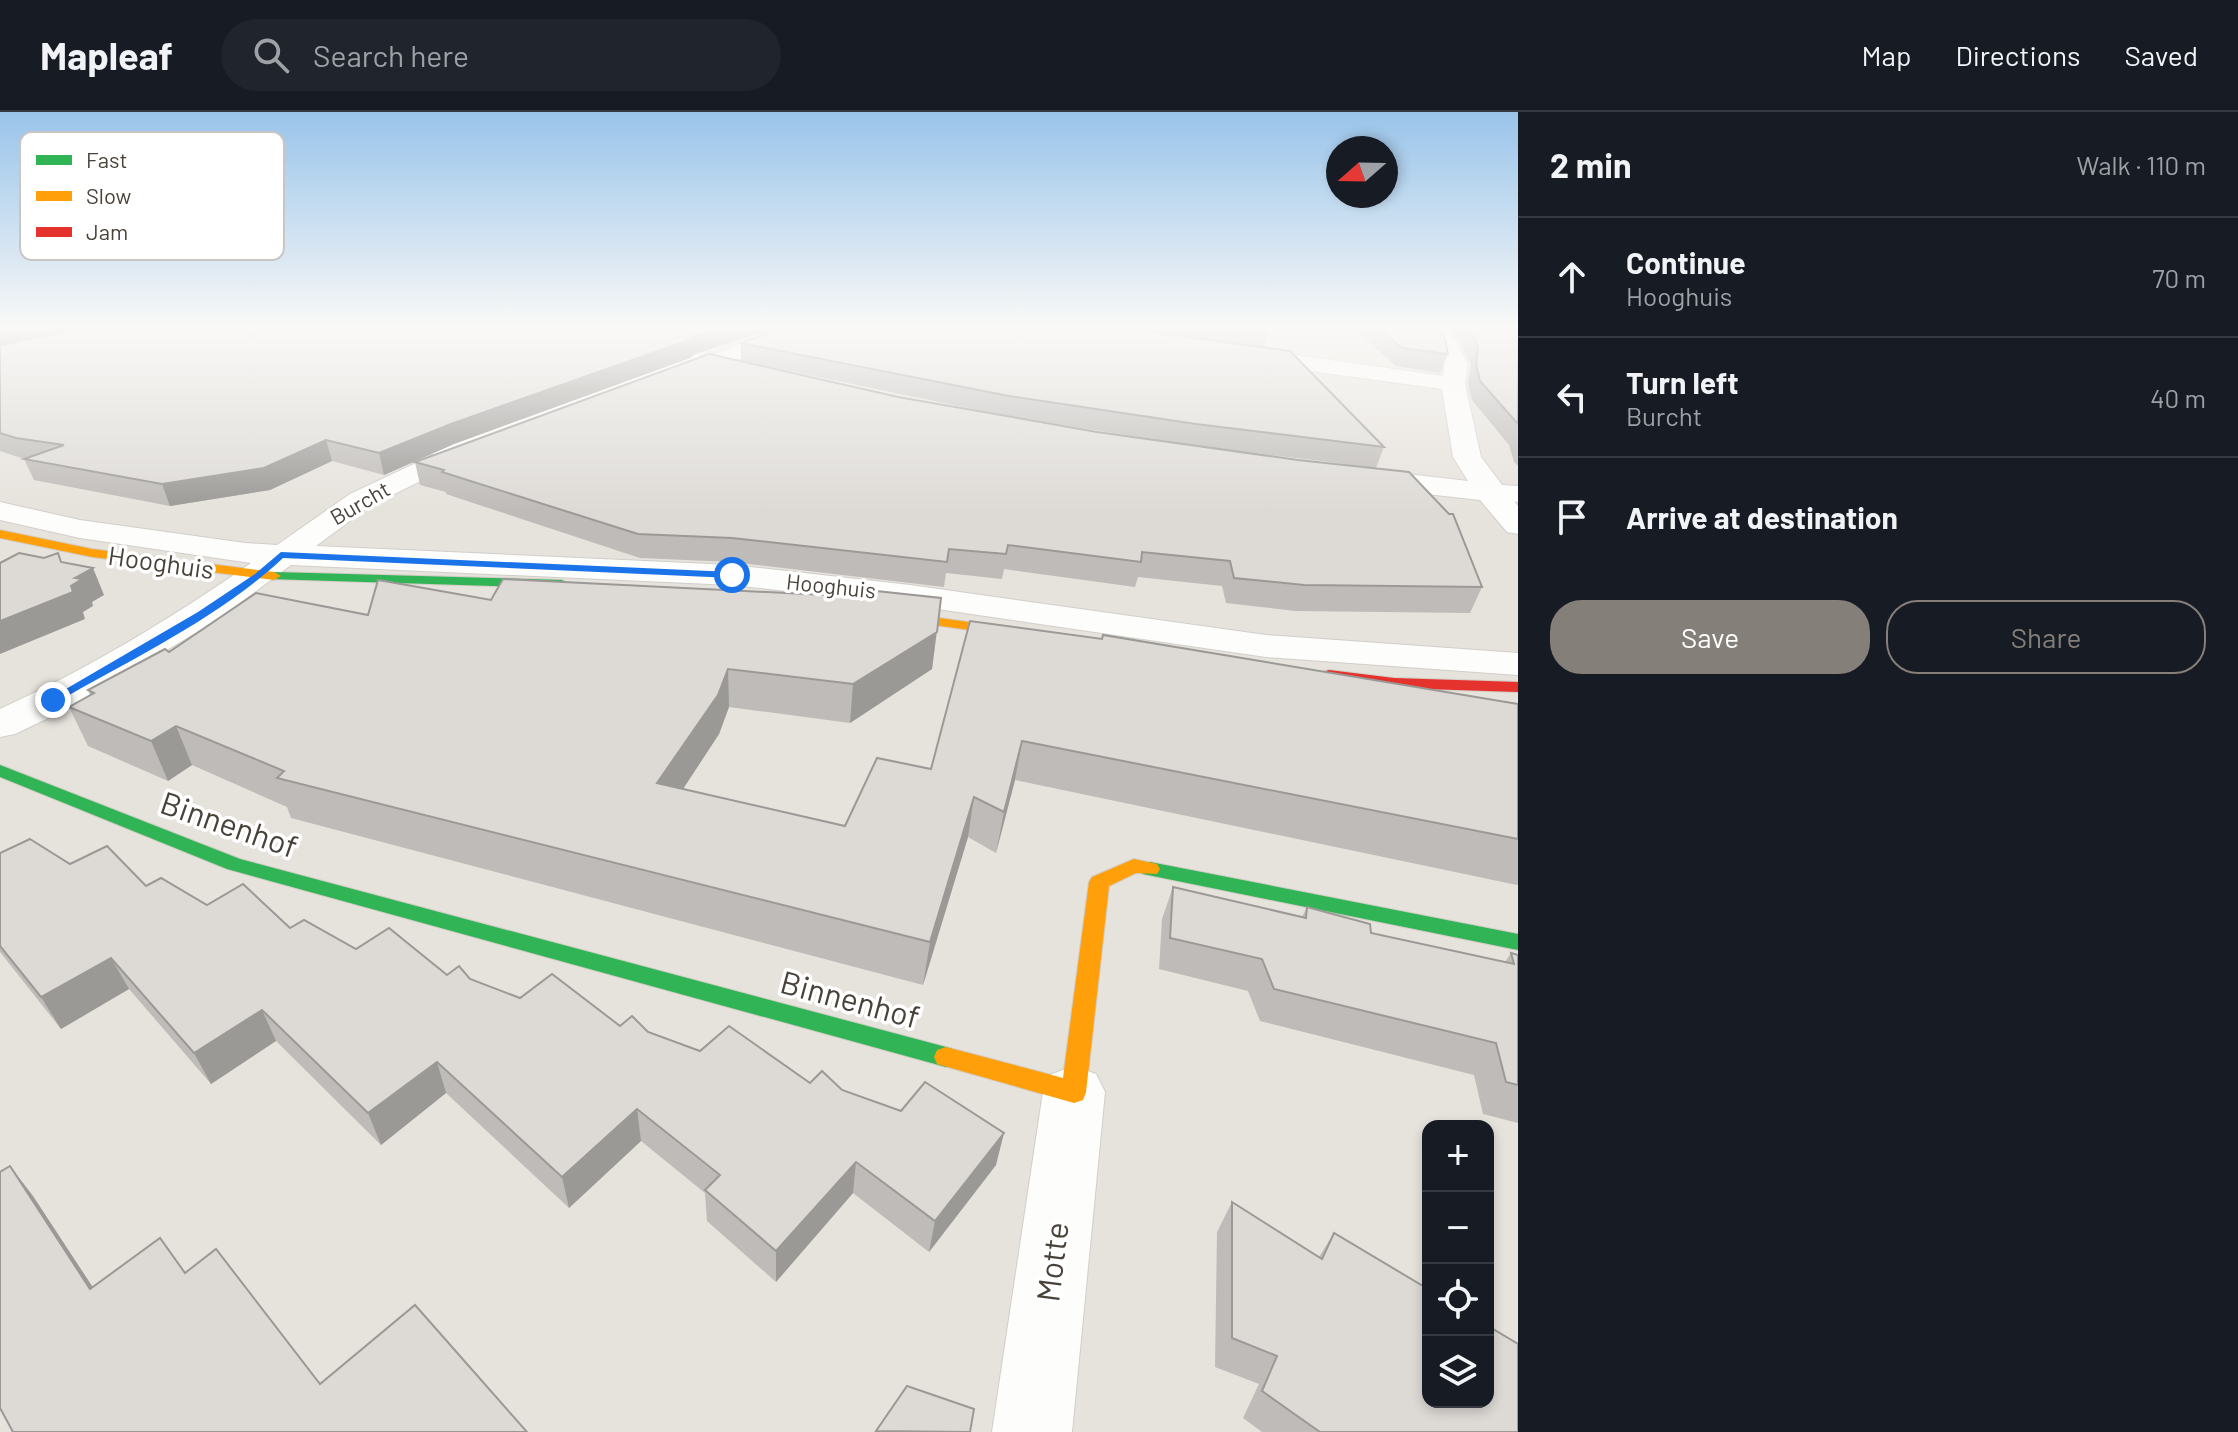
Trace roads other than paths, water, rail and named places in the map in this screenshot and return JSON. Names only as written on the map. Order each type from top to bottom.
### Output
[{"type":"street","name":"Burcht","points":[[0,701],[72,668],[360,500],[431,465],[630,388]]},
{"type":"street","points":[[1454,388],[1467,457],[1489,492],[1518,525]]},
{"type":"street","points":[[1341,476],[1489,492]]},
{"type":"street","name":"Hooghuis","points":[[0,511],[251,564],[732,575],[910,595],[1266,646],[1518,664]]},
{"type":"street","name":"Hooghuis","points":[[0,534],[92,553],[637,589]]},
{"type":"street","name":"Burcht","points":[[0,725],[53,700],[139,651],[251,564]]},
{"type":"street","name":"Hooghuis","points":[[860,611],[1039,635]]},
{"type":"street","points":[[1308,673],[1394,683],[1518,687]]},
{"type":"street","name":"Binnenhof","points":[[0,771],[234,864],[1074,1092]]},
{"type":"street","points":[[1074,1092],[1099,882],[1134,866],[1518,942]]},
{"type":"street","name":"Motte","points":[[1032,1432],[1074,1092]]},
{"type":"lane","points":[[1489,492],[1518,494]]}]
